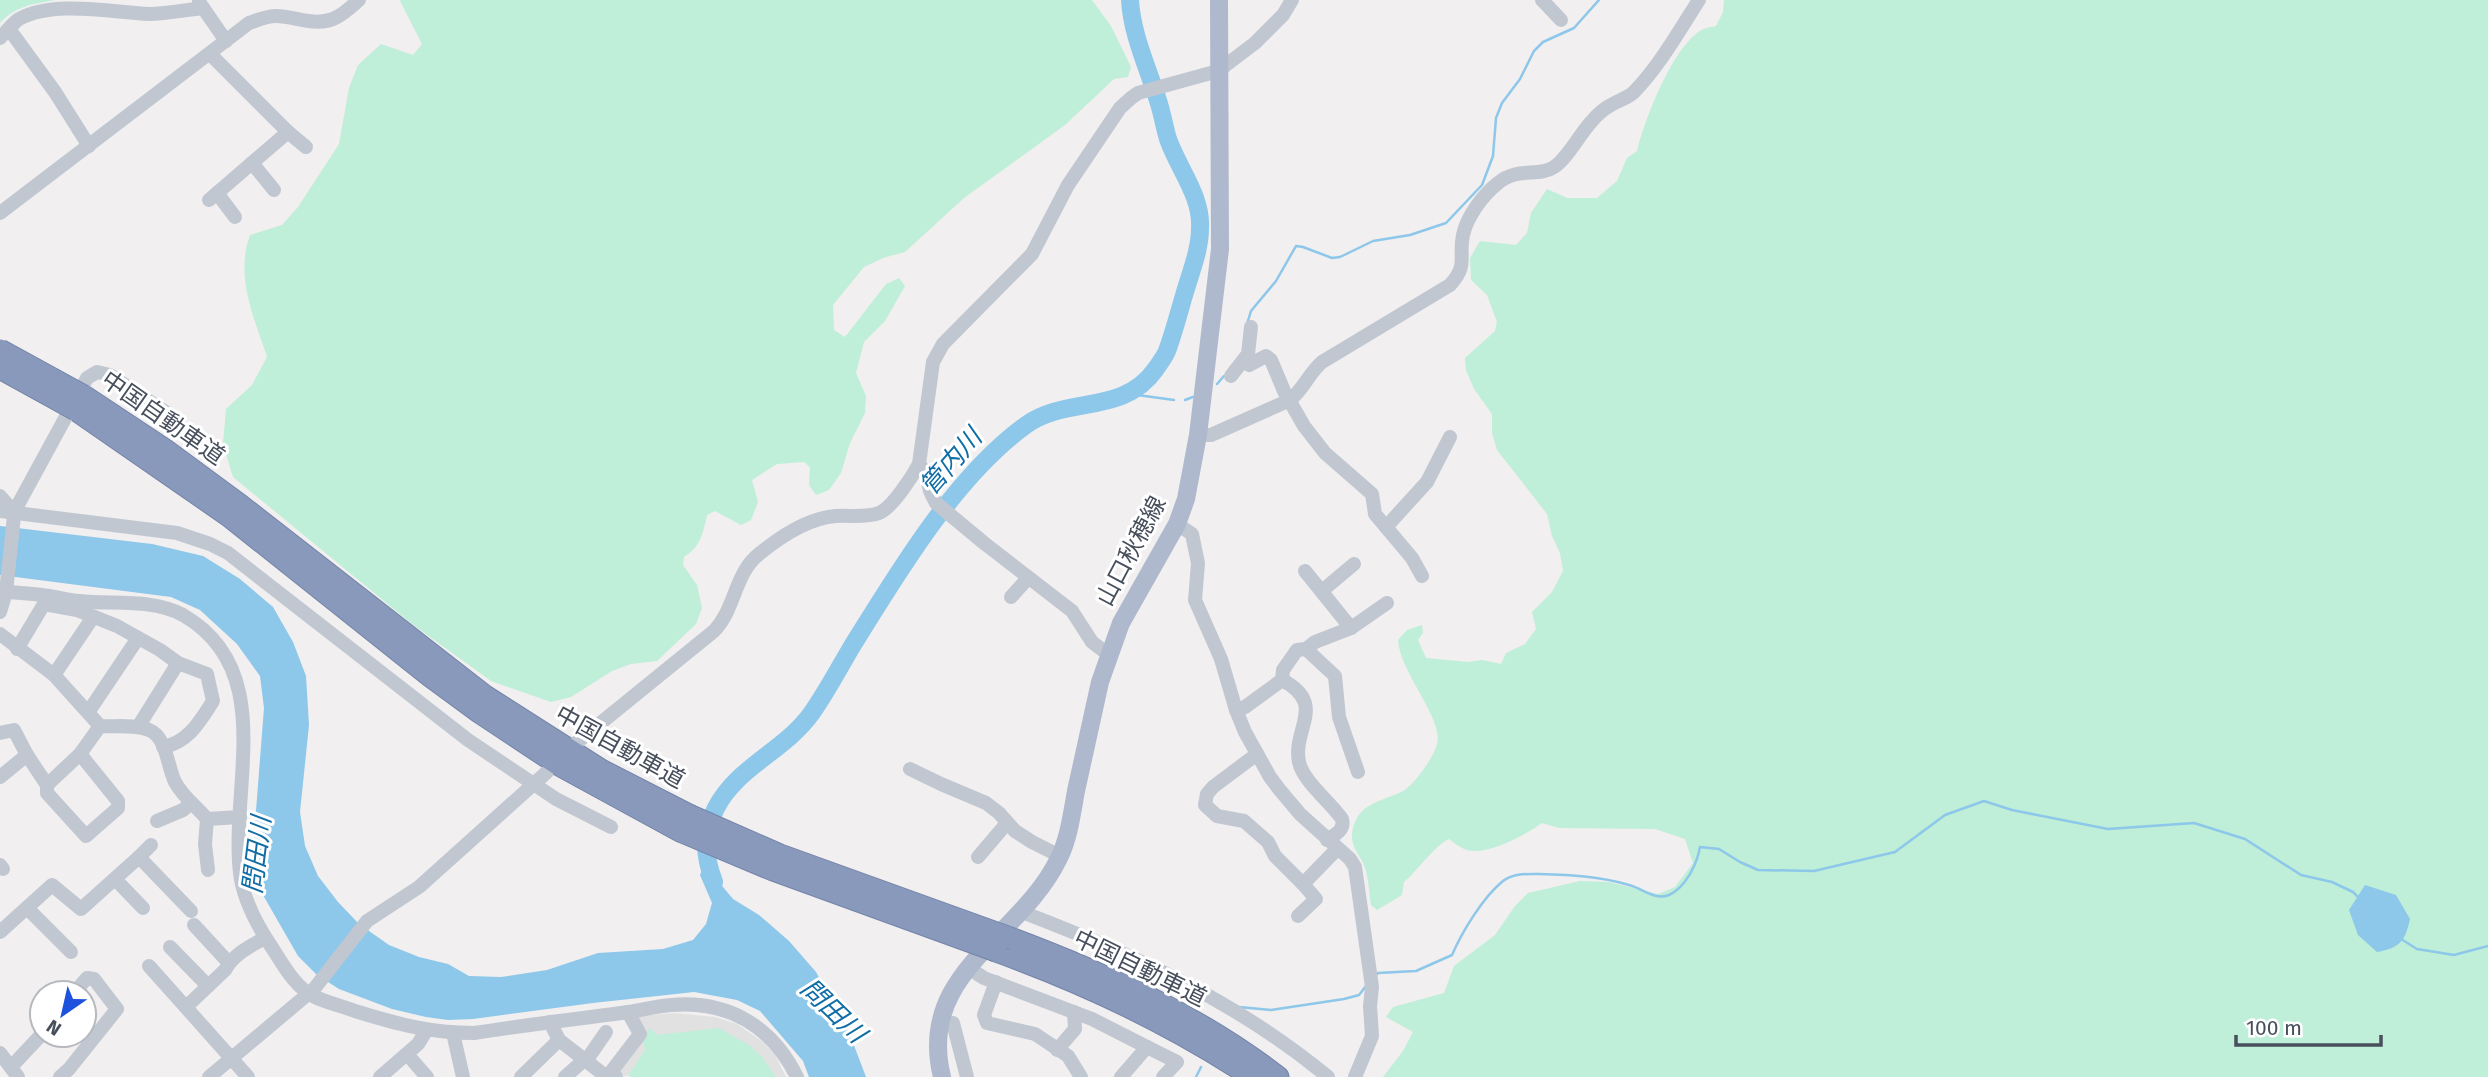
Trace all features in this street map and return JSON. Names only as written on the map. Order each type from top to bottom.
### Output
[{"type":"highway","name":"中国自動車道","points":[[0,350],[80,403],[229,516],[420,668],[479,712],[559,765],[685,823],[773,870],[1096,973],[1196,1023],[1278,1077]]},
{"type":"highway","name":"中国自動車道","points":[[0,368],[80,403]]},
{"type":"highway","name":"中国自動車道","points":[[1004,945],[1186,1035],[1252,1077]]},
{"type":"main road","name":"山口秋穂線","points":[[942,1077],[938,1042],[940,1020],[947,999],[967,967],[1038,893],[1060,856],[1100,682],[1109,655],[1121,623],[1177,524],[1186,499],[1198,435],[1220,249],[1219,0]]},
{"type":"street","points":[[0,213],[249,23],[278,16],[301,20],[327,20],[335,18],[359,0]]},
{"type":"street","points":[[576,743],[714,631],[730,610],[740,576],[748,563],[779,538],[818,519],[879,513],[898,495],[919,464],[933,362],[943,344],[1031,254],[1068,186],[1120,108],[1138,93],[1218,71],[1255,43],[1283,15],[1292,0]]},
{"type":"street","points":[[1542,0],[1561,20]]},
{"type":"street","points":[[1198,435],[1212,435],[1290,400],[1296,396],[1310,372],[1322,362],[1450,285],[1462,267],[1462,237],[1466,222],[1475,208],[1498,183],[1511,174],[1545,171],[1555,167],[1581,131],[1600,111],[1632,94],[1641,84],[1661,59],[1699,0]]},
{"type":"street","points":[[89,146],[55,92],[4,34],[18,20],[30,13],[80,6],[150,14],[200,4],[226,41]]},
{"type":"street","points":[[211,54],[306,147]]},
{"type":"street","points":[[235,216],[213,197],[288,132]]},
{"type":"street","points":[[252,163],[274,190]]},
{"type":"street","points":[[1231,376],[1248,354],[1251,327]]},
{"type":"street","points":[[1245,360],[1249,365],[1266,356],[1271,360],[1304,426],[1325,453],[1372,494],[1376,514],[1412,558],[1422,576]]},
{"type":"street","points":[[0,612],[9,513],[87,378],[97,372],[110,375],[179,421]]},
{"type":"street","points":[[1386,527],[1427,482],[1450,437]]},
{"type":"street","points":[[919,464],[926,473],[936,503],[1072,611],[1091,642],[1109,655]]},
{"type":"street","points":[[0,496],[9,513]]},
{"type":"street","points":[[9,513],[177,533],[228,553],[468,740],[556,799],[611,827]]},
{"type":"street","points":[[1177,524],[1192,534],[1198,563],[1195,600],[1221,659],[1236,710],[1257,754],[1279,789],[1300,814],[1350,859],[1355,867],[1372,986],[1372,1036],[1356,1077]]},
{"type":"street","points":[[1323,590],[1354,564]]},
{"type":"street","points":[[1306,571],[1351,628]]},
{"type":"street","points":[[1011,597],[1028,578]]},
{"type":"street","points":[[4,590],[79,601],[123,602],[161,608],[180,614],[209,635],[232,666],[242,702],[240,876],[245,895],[265,938],[297,983],[311,991],[315,997],[388,1022],[426,1031],[453,1033],[474,1033],[674,1004],[728,1010],[759,1028],[774,1042],[784,1052],[797,1077]]},
{"type":"street","points":[[1236,710],[1245,707],[1282,680],[1283,670],[1297,650],[1306,649],[1315,642],[1351,628],[1387,603]]},
{"type":"street","points":[[17,649],[44,604],[77,610],[138,638],[178,663],[207,674],[214,701],[190,734],[175,745],[163,747]]},
{"type":"street","points":[[54,675],[93,617]]},
{"type":"street","points":[[0,634],[54,675],[100,726]]},
{"type":"street","points":[[89,711],[138,638]]},
{"type":"street","points":[[1306,649],[1335,676],[1339,717],[1359,772]]},
{"type":"street","points":[[138,727],[178,663]]},
{"type":"street","points":[[1282,680],[1293,686],[1305,705],[1307,716],[1299,753],[1304,774],[1342,818],[1343,824],[1332,845],[1303,884]]},
{"type":"street","points":[[100,726],[138,727],[156,734],[174,779],[191,803],[207,819],[240,817]]},
{"type":"street","points":[[47,785],[80,754],[100,726]]},
{"type":"street","points":[[0,733],[14,730],[47,785],[47,793],[86,836],[118,808],[118,801],[80,754]]},
{"type":"street","points":[[1257,754],[1213,788],[1207,794],[1205,805],[1217,816],[1244,821],[1268,842],[1275,856],[1317,899],[1298,916]]},
{"type":"street","points":[[0,776],[27,755]]},
{"type":"street","points":[[910,768],[986,803],[1031,842],[1060,856]]},
{"type":"street","points":[[209,1077],[311,991],[367,921],[419,887],[547,772]]},
{"type":"street","points":[[157,821],[183,810],[191,803]]},
{"type":"street","points":[[207,819],[205,844],[208,870]]},
{"type":"street","points":[[978,857],[1007,823]]},
{"type":"street","points":[[0,932],[52,885],[81,909],[151,845]]},
{"type":"street","points":[[139,857],[229,963]]},
{"type":"street","points":[[115,879],[143,908]]},
{"type":"street","points":[[27,908],[71,952]]},
{"type":"street","points":[[1022,912],[1104,944],[1167,973],[1236,1011],[1288,1044],[1328,1077]]},
{"type":"street","points":[[186,1007],[247,947],[265,938]]},
{"type":"street","points":[[170,947],[208,986]]},
{"type":"street","points":[[149,966],[248,1077]]},
{"type":"street","points":[[967,967],[996,982],[1092,1019],[1177,1062],[1163,1077]]},
{"type":"street","points":[[996,982],[984,1015],[987,1023],[1035,1034],[1068,1056],[1081,1077]]},
{"type":"street","points":[[98,984],[117,1009],[98,1033]]},
{"type":"street","points":[[616,1077],[611,1072],[640,1034],[628,1012]]},
{"type":"street","points":[[1057,1050],[1075,1029],[1074,1012]]},
{"type":"street","points":[[550,1022],[559,1040],[607,1077]]},
{"type":"street","points":[[953,1023],[967,1077]]},
{"type":"street","points":[[384,1076],[426,1031]]},
{"type":"street","points":[[565,1077],[585,1060],[606,1032]]},
{"type":"street","points":[[453,1033],[463,1077]]},
{"type":"street","points":[[521,1077],[559,1040]]},
{"type":"street","points":[[1121,1077],[1147,1047]]},
{"type":"street","points":[[0,1053],[15,1072],[31,1049]]},
{"type":"street","points":[[61,1077],[85,1049]]},
{"type":"street","points":[[407,1054],[427,1077]]},
{"type":"shaded area","points":[[675,1013],[715,1017],[737,1024],[763,1042],[775,1055],[786,1077],[617,1076],[644,1034],[637,1016]]},
{"type":"green space","points":[[0,0],[55,0],[18,9],[0,23]]},
{"type":"green space","points":[[401,0],[1092,0],[1111,26],[1131,67],[1128,77],[1114,79],[1065,125],[964,198],[905,252],[864,267],[833,305],[834,330],[845,337],[886,284],[899,278],[905,286],[885,321],[864,342],[856,373],[866,396],[865,413],[850,443],[841,473],[829,490],[816,495],[809,485],[810,467],[804,462],[777,464],[752,480],[758,502],[751,520],[741,525],[715,511],[707,515],[700,539],[694,549],[684,557],[683,565],[697,585],[702,608],[696,624],[657,661],[631,664],[612,671],[571,697],[551,702],[491,681],[412,624],[233,477],[223,444],[226,409],[252,385],[267,357],[245,282],[244,266],[250,235],[282,225],[298,207],[339,144],[349,88],[358,65],[381,44],[413,55],[422,44]]},
{"type":"green space","points":[[1724,0],[2488,0],[2488,1077],[1383,1077],[1403,1051],[1413,1032],[1386,1017],[1393,1007],[1444,993],[1454,966],[1495,935],[1515,906],[1528,893],[1580,881],[1609,882],[1658,894],[1675,887],[1693,863],[1685,839],[1655,829],[1559,828],[1542,823],[1510,842],[1482,851],[1467,850],[1449,839],[1404,882],[1402,895],[1377,910],[1371,905],[1366,872],[1353,844],[1352,834],[1354,823],[1364,809],[1403,791],[1413,783],[1428,763],[1437,744],[1434,722],[1406,667],[1398,640],[1407,630],[1422,625],[1423,633],[1418,640],[1426,658],[1468,662],[1482,660],[1501,664],[1506,653],[1525,644],[1536,629],[1532,612],[1552,592],[1563,571],[1547,514],[1497,450],[1492,433],[1492,414],[1474,389],[1466,370],[1465,358],[1495,331],[1497,322],[1487,295],[1471,280],[1470,258],[1480,241],[1516,245],[1527,233],[1531,213],[1547,189],[1567,198],[1597,198],[1617,181],[1627,158],[1637,151],[1646,121],[1670,68],[1690,40],[1702,30],[1716,26],[1723,12]]},
{"type":"green space","points":[[650,1028],[657,1035],[719,1028],[749,1045],[763,1058],[776,1077],[630,1077],[645,1050],[643,1039]]},
{"type":"water","name":"問田川","points":[[0,526],[152,544],[203,556],[240,579],[273,607],[293,642],[306,676],[309,725],[300,812],[305,846],[318,876],[338,902],[359,924],[389,945],[419,957],[448,964],[469,976],[501,977],[547,970],[598,953],[663,949],[693,940],[706,924],[712,903],[700,875],[706,860],[733,899],[759,915],[789,941],[816,972],[847,1027],[866,1077],[809,1077],[803,1061],[760,1011],[737,1000],[694,992],[448,1020],[392,1009],[339,989],[317,975],[298,956],[259,888],[252,862],[264,708],[260,676],[237,644],[200,610],[171,597],[0,575]]},
{"type":"water","points":[[2365,885],[2396,895],[2410,919],[2406,933],[2396,946],[2377,952],[2358,935],[2349,910]]},
{"type":"waterway","name":"管内川","points":[[714,882],[706,845],[708,827],[716,808],[736,781],[788,739],[811,714],[908,558],[975,471],[1000,446],[1042,416],[1111,400],[1142,384],[1166,354],[1197,252],[1200,216],[1193,193],[1168,139],[1138,41],[1130,0]]},
{"type":"waterway","points":[[1247,324],[1251,311],[1276,281],[1296,246],[1332,258],[1340,257],[1373,241],[1410,235],[1446,223],[1482,185],[1493,156],[1496,118],[1502,103],[1520,79],[1534,51],[1543,42],[1574,28],[1599,0]]},
{"type":"waterway","points":[[1217,384],[1224,376]]},
{"type":"waterway","points":[[1130,394],[1174,400]]},
{"type":"waterway","points":[[1185,400],[1193,397]]},
{"type":"waterway","points":[[1375,976],[1378,973],[1416,971],[1452,955],[1467,926],[1495,888],[1503,881],[1520,874],[1596,878],[1664,896],[1681,887],[1693,868],[1700,847],[1719,849],[1758,870],[1814,871],[1895,852],[1945,815],[1984,801],[2012,810],[2108,829],[2194,823],[2245,839],[2301,875],[2332,882],[2353,892],[2359,898]]},
{"type":"waterway","points":[[2401,939],[2417,949],[2454,955],[2488,946]]},
{"type":"waterway","points":[[1239,1007],[1271,1010],[1344,999],[1359,995],[1366,986]]},
{"type":"waterway","points":[[1196,1077],[1201,1067]]}]
